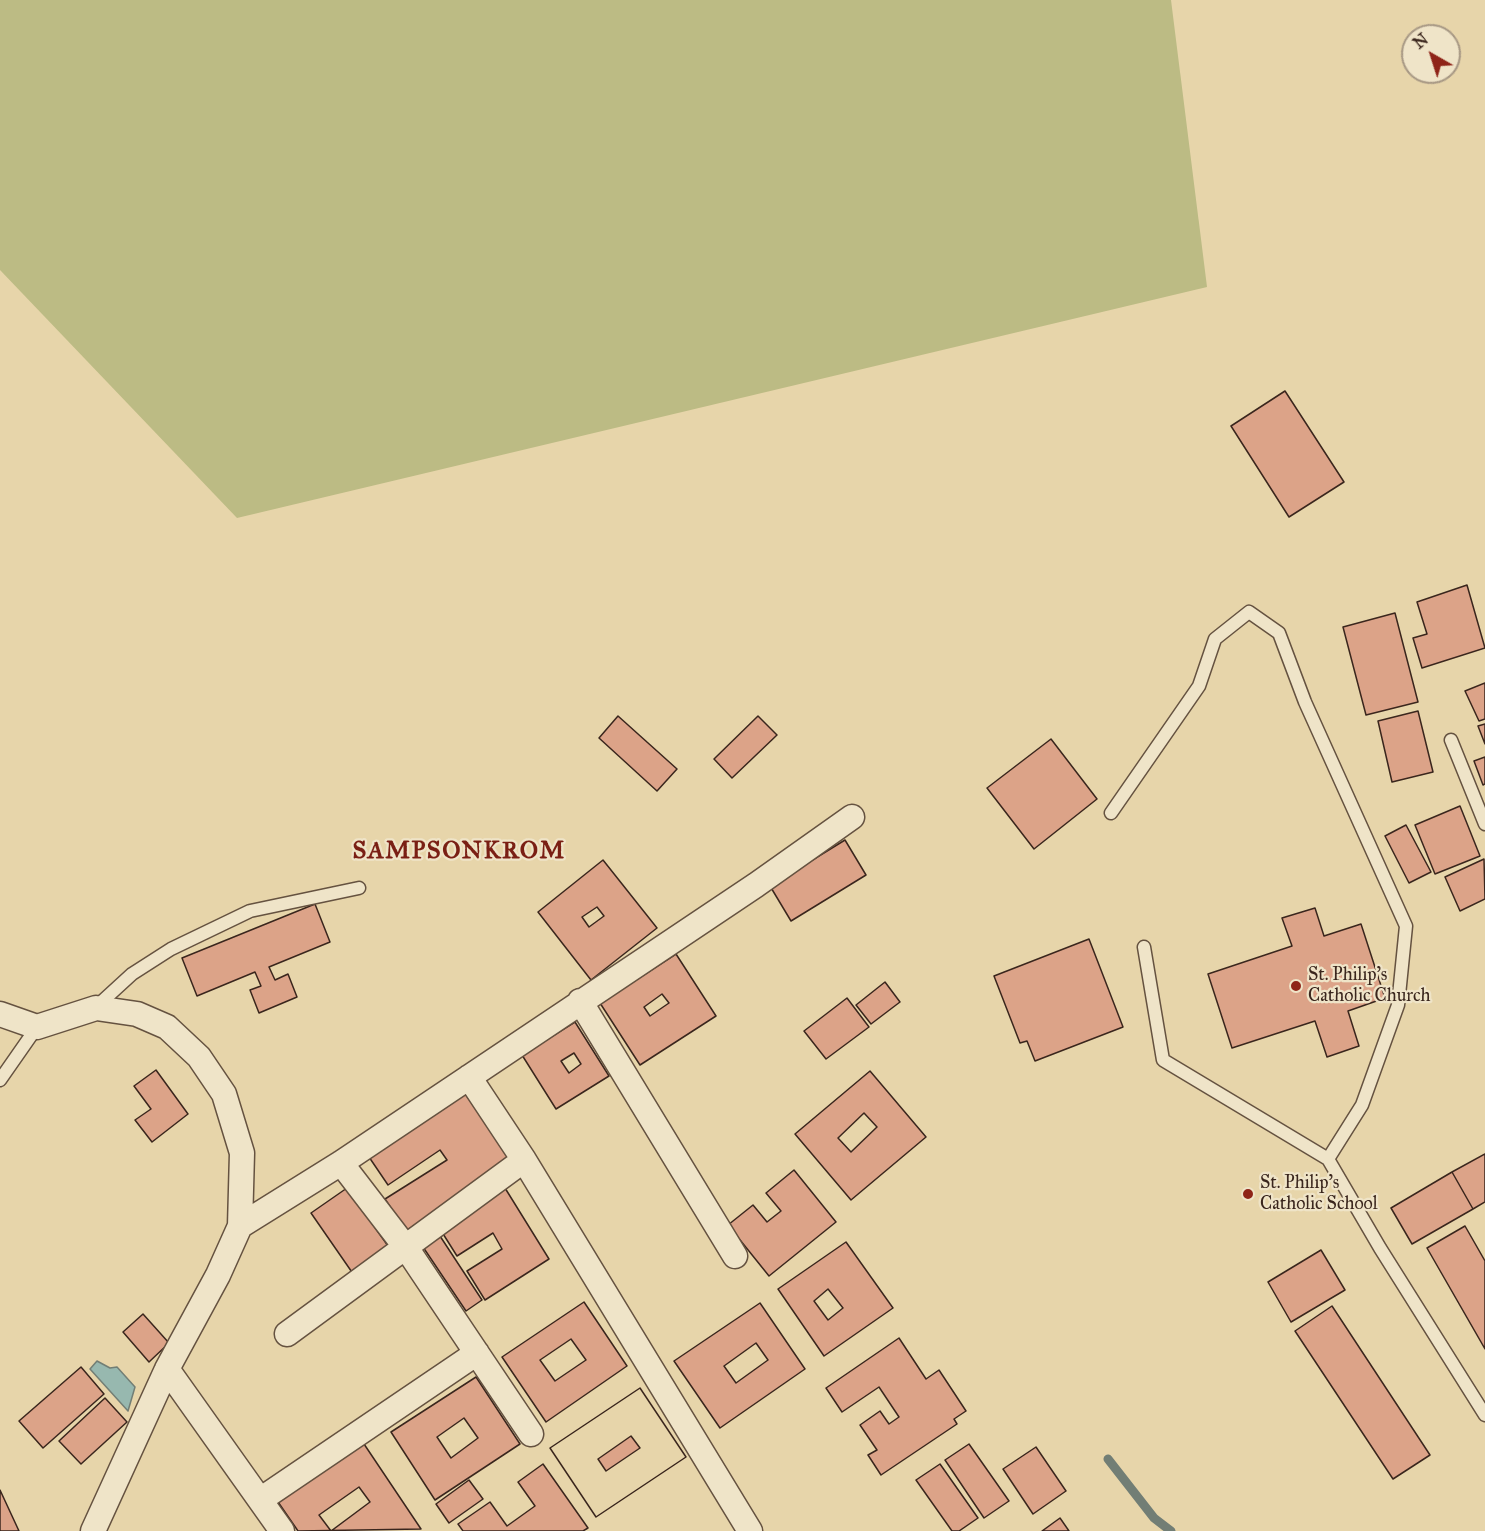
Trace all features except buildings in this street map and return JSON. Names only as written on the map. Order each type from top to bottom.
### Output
[{"type":"street","points":[[240,1226],[341,1163],[756,885],[852,817]]},
{"type":"street","points":[[580,1001],[735,1256]]},
{"type":"street","points":[[0,1014],[37,1027],[96,1008],[137,1014],[167,1027],[199,1057],[224,1095],[242,1153],[240,1226],[218,1275],[167,1369],[93,1531]]},
{"type":"street","points":[[469,1077],[524,1161],[750,1531]]},
{"type":"street","points":[[287,1334],[407,1249],[524,1161]]},
{"type":"street","points":[[341,1163],[407,1249],[531,1434]]},
{"type":"street","points":[[260,1500],[477,1353]]},
{"type":"street","points":[[167,1369],[282,1531]]},
{"type":"lane","points":[[1112,813],[1199,686],[1215,639],[1250,612],[1279,633],[1305,702],[1406,926],[1398,1005],[1362,1106],[1328,1159]]},
{"type":"lane","points":[[1451,740],[1485,824]]},
{"type":"lane","points":[[96,1008],[132,974],[171,949],[250,911],[359,888]]},
{"type":"lane","points":[[1143,947],[1163,1060],[1328,1159],[1380,1248],[1485,1415]]},
{"type":"lane","points":[[0,1080],[37,1027]]},
{"type":"shaded area","points":[[0,0],[1171,0],[1207,287],[237,518],[0,270]]},
{"type":"water","points":[[97,1361],[110,1368],[117,1367],[135,1387],[128,1411],[90,1369]]},
{"type":"waterway","points":[[1108,1459],[1154,1518],[1171,1531]]},
{"type":"place","name":"St. Philip's Catholic Church","points":[[1296,986]]},
{"type":"place","name":"St. Philip's Catholic School","points":[[1248,1194]]},
{"type":"district","name":"SAMPSONKROM","points":[[459,852]]}]
